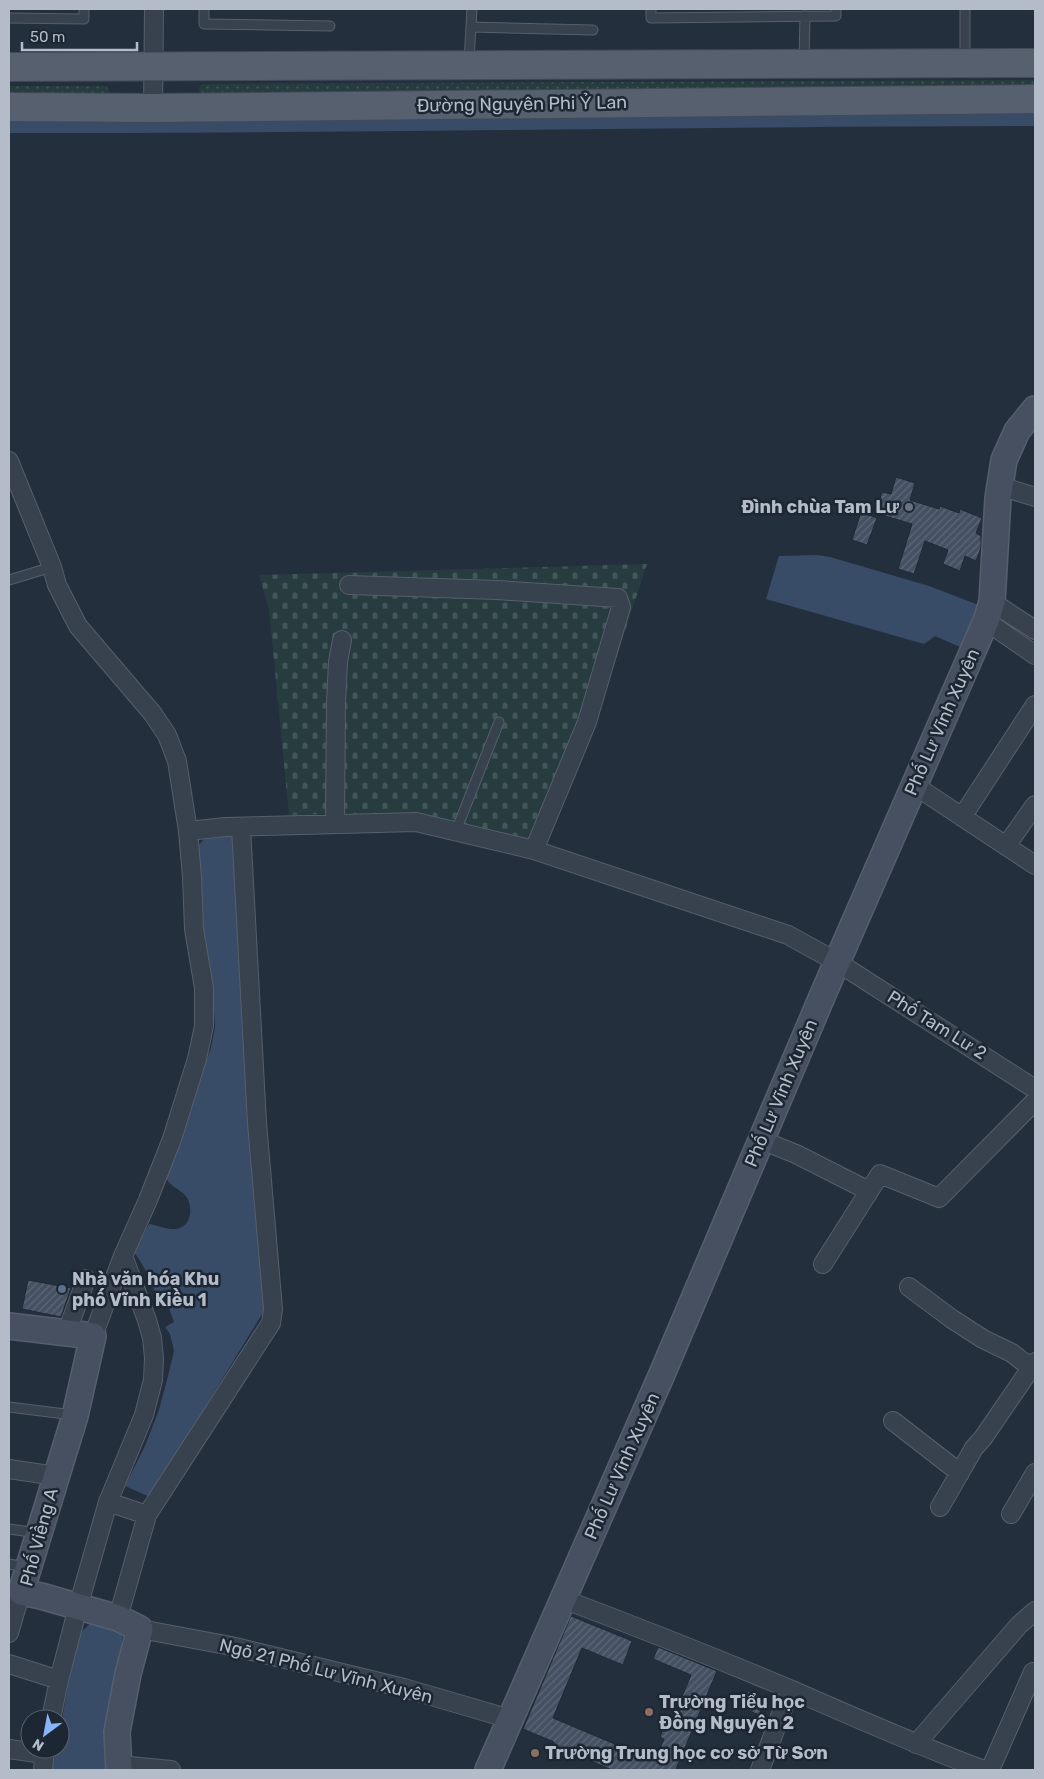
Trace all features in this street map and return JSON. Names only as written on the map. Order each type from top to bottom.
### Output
[{"type":"main road","points":[[9,67],[1035,63]]},
{"type":"main road","name":"Đường Nguyên Phi Ỷ Lan","points":[[9,108],[1035,99]]},
{"type":"street","points":[[152,108],[154,9]]},
{"type":"street","name":"Phố Lư Vĩnh Xuyên","points":[[488,1770],[662,1374],[837,962],[989,612],[1004,460],[1017,431],[1035,409]]},
{"type":"street","points":[[9,461],[52,567],[57,585],[78,626],[153,714],[167,735],[177,761],[188,831],[194,929],[204,988],[204,1026],[197,1059],[172,1139],[123,1256],[93,1336],[9,1326]]},
{"type":"street","points":[[1000,486],[1035,497]]},
{"type":"street","points":[[349,585],[498,590],[618,598],[621,607],[587,722],[534,850]]},
{"type":"street","points":[[989,612],[1035,630]]},
{"type":"street","points":[[989,612],[1035,654]]},
{"type":"street","points":[[335,824],[336,704],[338,662],[342,640]]},
{"type":"street","points":[[962,817],[1035,705]]},
{"type":"street","points":[[914,785],[1035,865]]},
{"type":"street","points":[[1006,846],[1035,805]]},
{"type":"street","name":"Phố Tam Lư 2","points":[[188,831],[234,827],[416,822],[534,850],[788,935],[837,962],[1035,1089]]},
{"type":"street","points":[[115,1617],[147,1515],[271,1322],[273,1309],[234,827]]},
{"type":"street","points":[[823,1264],[880,1174],[939,1198],[1035,1101]]},
{"type":"street","points":[[761,1140],[796,1154],[869,1191]]},
{"type":"street","points":[[53,1709],[78,1607],[108,1502],[144,1415],[153,1380],[152,1338],[123,1256]]},
{"type":"street","points":[[67,1332],[86,1279]]},
{"type":"street","points":[[909,1287],[983,1339],[1012,1353],[1034,1367],[974,1448],[940,1507]]},
{"type":"street","name":"Phố Viềng A","points":[[93,1336],[75,1416],[39,1533],[19,1566],[16,1600],[78,1607],[115,1617],[140,1630]]},
{"type":"street","points":[[894,1421],[960,1473]]},
{"type":"street","points":[[9,1469],[56,1476]]},
{"type":"street","points":[[1011,1514],[1035,1473]]},
{"type":"street","points":[[108,1502],[147,1515]]},
{"type":"street","points":[[563,1599],[634,1626],[916,1744],[984,1770]]},
{"type":"street","points":[[9,1633],[16,1600]]},
{"type":"street","points":[[916,1744],[1019,1625],[1035,1611]]},
{"type":"street","points":[[140,1630],[128,1674],[117,1732],[119,1768],[171,1770]]},
{"type":"street","name":"Ngõ 21 Phố Lư Vĩnh Xuyên","points":[[140,1630],[230,1646],[404,1688],[510,1719]]},
{"type":"street","points":[[9,1664],[59,1680]]},
{"type":"street","points":[[990,1770],[1033,1672]]},
{"type":"street","points":[[760,1770],[790,1690]]},
{"type":"lane","points":[[9,18],[84,19],[84,9]]},
{"type":"lane","points":[[204,9],[204,24],[330,26]]},
{"type":"lane","points":[[469,64],[472,9]]},
{"type":"lane","points":[[651,9],[651,18],[836,16],[836,9]]},
{"type":"lane","points":[[965,9],[965,63]]},
{"type":"lane","points":[[804,63],[805,16]]},
{"type":"lane","points":[[471,27],[593,30]]},
{"type":"lane","points":[[9,580],[52,567]]},
{"type":"lane","points":[[456,831],[499,722]]},
{"type":"lane","points":[[9,1407],[75,1416]]},
{"type":"lane","points":[[9,1530],[39,1533]]},
{"type":"green space","points":[[1035,80],[1035,91],[205,95],[200,92],[199,88],[202,84]]},
{"type":"green space","points":[[9,86],[106,86],[110,91],[108,94],[9,97]]},
{"type":"green space","points":[[647,564],[598,714],[546,846],[429,818],[386,813],[289,815],[269,609],[259,575]]},
{"type":"water","points":[[817,555],[830,557],[929,586],[989,609],[967,650],[935,636],[924,644],[766,599],[779,556]]},
{"type":"water","points":[[234,834],[264,1281],[264,1311],[150,1497],[125,1486],[145,1446],[159,1410],[174,1351],[170,1334],[165,1327],[174,1322],[166,1300],[158,1302],[148,1276],[134,1252],[149,1224],[176,1229],[185,1224],[190,1215],[188,1199],[165,1176],[211,1048],[215,1027],[214,1008],[201,928],[198,846],[206,837]]},
{"type":"water","points":[[92,1622],[121,1628],[123,1636],[107,1746],[106,1770],[52,1770],[54,1759],[70,1759],[70,1709],[64,1709],[72,1663],[81,1632]]},
{"type":"building","points":[[896,477],[915,483],[910,500],[939,509],[940,506],[959,513],[960,509],[982,518],[976,533],[981,536],[981,548],[976,561],[965,556],[960,571],[943,564],[948,550],[925,541],[914,574],[898,569],[912,524],[875,513],[882,492],[891,494]]},
{"type":"building","points":[[861,512],[877,518],[867,545],[852,540]]},
{"type":"building","points":[[28,1280],[71,1288],[61,1317],[22,1309]]},
{"type":"building","points":[[571,1616],[632,1641],[623,1665],[582,1648],[553,1718],[655,1761],[664,1739],[660,1737],[669,1714],[674,1716],[691,1675],[653,1659],[658,1647],[717,1671],[676,1769],[678,1770],[612,1770],[553,1745],[554,1742],[523,1729]]},
{"type":"building","points":[[748,1691],[766,1698],[759,1715],[741,1707]]},
{"type":"waterway","points":[[9,125],[1035,118]]},
{"type":"place","name":"Đình chùa Tam Lư","points":[[909,507]]},
{"type":"place","name":"Nhà văn hóa Khu phố Vĩnh Kiều 1","points":[[62,1289]]},
{"type":"place","name":"Trường Tiểu học Đồng Nguyên 2","points":[[649,1712]]},
{"type":"place","name":"Trường Trung học cơ sở Từ Sơn","points":[[535,1753]]}]
